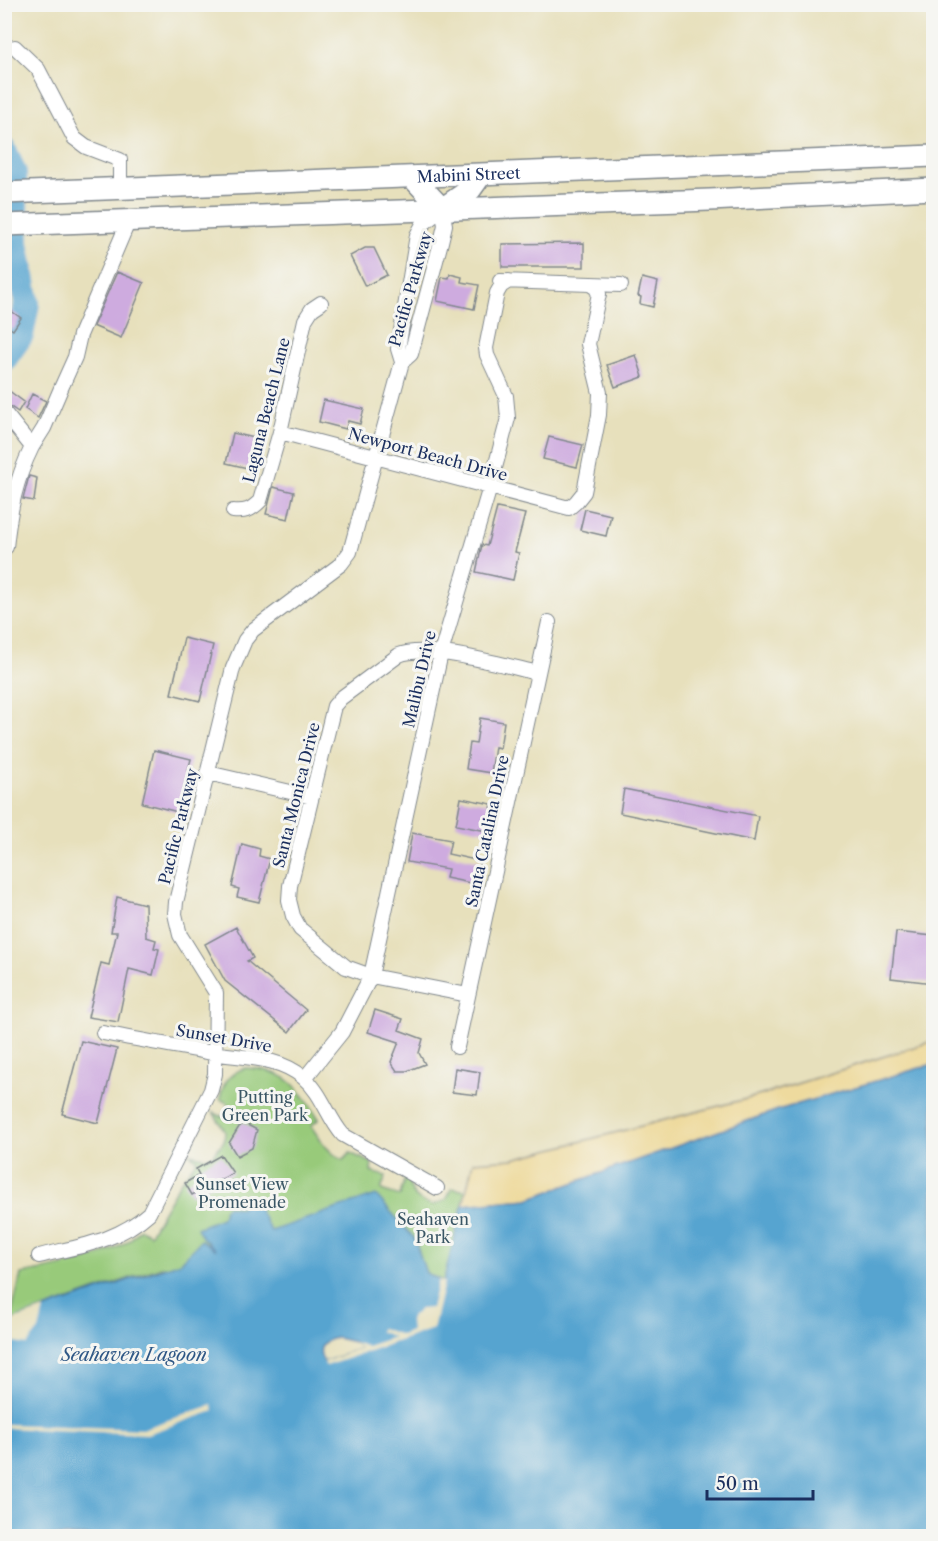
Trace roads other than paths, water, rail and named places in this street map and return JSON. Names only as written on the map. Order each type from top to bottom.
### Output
[{"type":"main road","name":"Mabini Street","points":[[13,193],[933,156]]},
{"type":"main road","points":[[413,178],[442,209],[471,189],[481,175]]},
{"type":"main road","name":"Mabini Street","points":[[13,225],[710,200],[933,189]]},
{"type":"street","points":[[15,47],[38,69],[74,138],[86,147],[120,160],[120,189]]},
{"type":"street","name":"Pacific Parkway","points":[[39,1257],[120,1234],[137,1224],[149,1213],[211,1090],[215,1074],[216,993],[180,935],[175,914],[233,668],[245,640],[254,630],[346,558],[353,543],[402,362],[398,349],[417,235],[423,224],[442,209],[445,225],[433,273],[411,354],[402,362]]},
{"type":"street","points":[[6,547],[16,482],[32,447],[44,428],[75,357],[80,335],[129,220]]},
{"type":"street","points":[[412,268],[433,273]]},
{"type":"street","points":[[494,281],[621,285]]},
{"type":"street","name":"Malibu Drive","points":[[305,1078],[342,1032],[371,976],[441,653],[508,418],[506,396],[486,348],[497,293],[501,286],[509,281]]},
{"type":"street","name":"Newport Beach Drive","points":[[280,432],[569,508],[584,492],[599,415],[600,393],[588,344],[599,294],[590,284]]},
{"type":"street","name":"Laguna Beach Lane","points":[[233,511],[245,512],[260,501],[280,432],[305,320],[312,309],[321,303]]},
{"type":"street","points":[[4,412],[32,447]]},
{"type":"street","name":"Santa Catalina Drive","points":[[457,1047],[549,622]]},
{"type":"street","name":"Santa Monica Drive","points":[[468,995],[371,976],[346,967],[300,929],[293,916],[289,900],[290,886],[334,706],[341,698],[406,652],[441,653],[538,673]]},
{"type":"street","points":[[207,773],[312,797]]},
{"type":"street","name":"Sunset Drive","points":[[103,1033],[271,1061],[290,1068],[305,1078],[316,1091],[333,1124],[343,1135],[437,1188]]},
{"type":"water","name":"Seahaven Lagoon","points":[[933,1064],[933,1536],[5,1536],[4,1320],[10,1321],[181,1262],[201,1240],[216,1250],[202,1237],[197,1228],[222,1218],[227,1206],[239,1208],[253,1199],[271,1231],[376,1195],[414,1238],[426,1273],[443,1282],[463,1205],[528,1199],[778,1110]],"holes":[[[337,1338],[354,1342],[361,1348],[324,1362],[321,1353],[324,1343]]]},
{"type":"waterway","points":[[4,151],[14,173],[16,243],[27,303],[21,335],[4,359]]},
{"type":"park label","name":"Putting Green Park","points":[[265,1106]]},
{"type":"park label","name":"Sunset View Promenade","points":[[242,1193]]},
{"type":"park label","name":"Seahaven Park","points":[[433,1228]]}]
